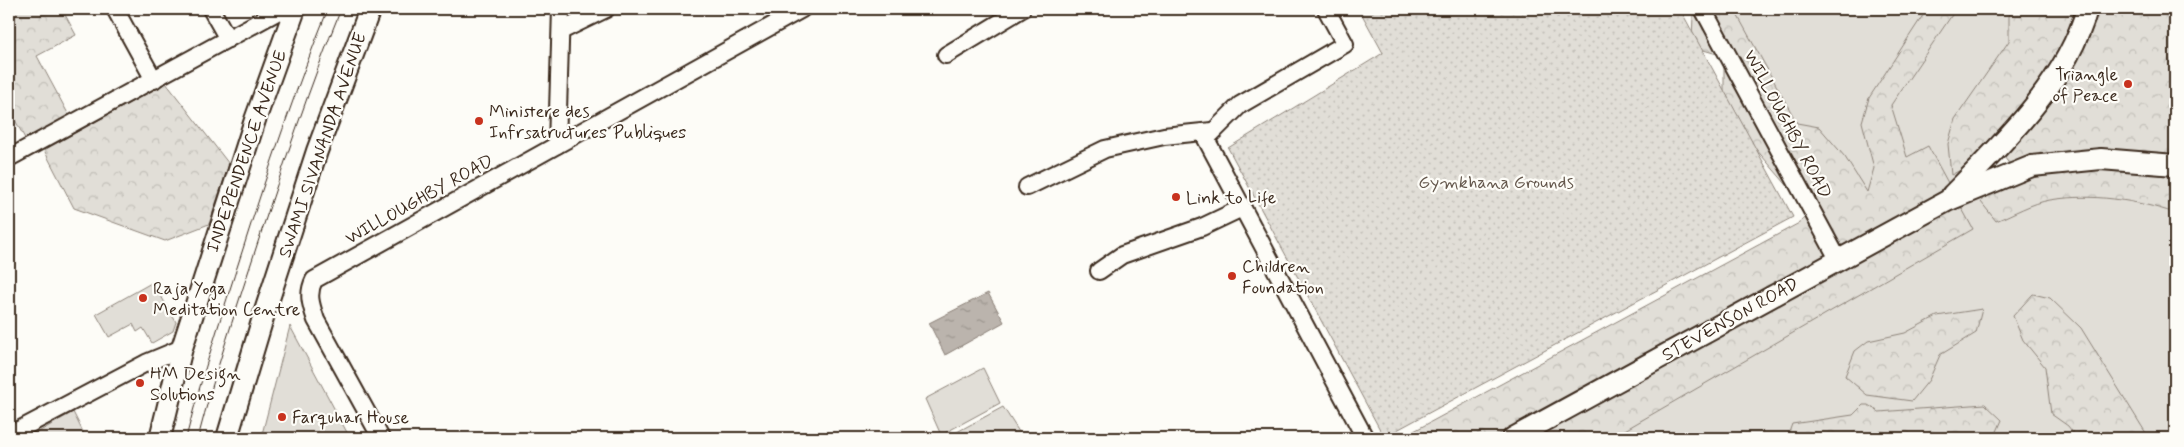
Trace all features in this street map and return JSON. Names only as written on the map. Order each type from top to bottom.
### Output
[{"type":"street","points":[[115,9],[154,80]]},
{"type":"street","points":[[211,9],[228,39]]},
{"type":"street","points":[[9,158],[277,12],[294,9]]},
{"type":"street","name":"INDEPENDENCE AVENUE","points":[[160,438],[182,348],[255,120],[294,9]]},
{"type":"street","name":"SWAMI SIVANANDA AVENUE","points":[[227,438],[264,311],[317,151],[370,9]]},
{"type":"street","points":[[557,145],[561,9]]},
{"type":"street","points":[[561,31],[606,9]]},
{"type":"street","name":"WILLOUGHBY ROAD","points":[[381,438],[316,320],[310,302],[310,288],[314,280],[802,9]]},
{"type":"street","points":[[946,55],[1022,9]]},
{"type":"street","points":[[1326,9],[1345,44],[1240,105],[1206,139],[1365,438]]},
{"type":"street","name":"WILLOUGHBY ROAD","points":[[1703,9],[1838,259]]},
{"type":"street","name":"STEVENSON ROAD","points":[[1947,200],[2022,123],[2058,72],[2083,22],[2087,9]]},
{"type":"street","points":[[1027,186],[1105,149],[1164,136],[1212,131]]},
{"type":"street","name":"STEVENSON ROAD","points":[[1513,438],[1947,200],[2032,166],[2101,159],[2160,162],[2175,165]]},
{"type":"street","points":[[1099,271],[1122,255],[1202,227],[1242,208]]},
{"type":"street","points":[[9,435],[146,364],[182,348]]},
{"type":"green space","points":[[9,9],[62,9],[76,35],[37,56],[72,121],[28,144],[9,109]]},
{"type":"green space","name":"Gymkhana Grounds","points":[[1359,9],[1680,9],[1793,217],[1384,437],[1228,148],[1383,53]]},
{"type":"green space","points":[[1690,9],[1734,9],[1797,123],[1819,127],[1845,157],[1867,192],[1874,168],[1862,122],[1869,98],[1927,9],[1956,9],[1891,105],[1907,157],[1928,146],[1973,229],[1611,438],[1536,438],[1608,376],[1492,438],[1401,438],[1801,222],[1810,212],[1731,120],[1724,95],[1724,56],[1700,49],[1692,40],[1693,15]]},
{"type":"green space","points":[[1718,9],[2058,9],[1964,159],[1983,196],[2175,179],[2175,438],[1565,438],[1861,275]]},
{"type":"green space","points":[[2013,9],[2175,9],[2175,213],[2129,201],[2082,197],[2043,201],[1996,221],[1981,202],[1987,190],[2013,169],[1999,150],[1951,175],[1948,144],[1955,119],[2009,41],[2009,16]]},
{"type":"green space","points":[[166,83],[229,164],[209,224],[165,241],[74,208],[44,150]]},
{"type":"green space","name":"Raja Yoga Meditation Centre","points":[[153,282],[176,322],[173,331],[152,343],[143,328],[137,332],[133,324],[109,337],[96,314]]},
{"type":"green space","points":[[2033,294],[2050,298],[2081,328],[2149,438],[2077,438],[2068,426],[2051,414],[2045,367],[2023,340],[2013,316]]},
{"type":"green space","points":[[1982,309],[1976,333],[1940,355],[1929,380],[1912,401],[1867,395],[1845,376],[1855,351],[1868,341],[1905,333],[1937,316]]},
{"type":"green space","points":[[290,326],[350,438],[261,438]]},
{"type":"green space","points":[[983,368],[1000,403],[941,435],[925,399]]},
{"type":"green space","points":[[1985,404],[2002,420],[1995,436],[1974,438],[1787,438],[1792,424],[1853,415],[1863,405],[1868,405],[1879,412]]},
{"type":"green space","points":[[1003,407],[1021,435],[1015,438],[946,438]]},
{"type":"green space","points":[[73,412],[86,438],[28,438]]},
{"type":"water","points":[[988,293],[1004,322],[945,355],[929,323]]},
{"type":"tram line","points":[[186,438],[212,345],[262,191],[328,9]]},
{"type":"tram line","points":[[198,438],[226,340],[268,213],[308,96],[341,9]]},
{"type":"place","name":"Triangle of Peace","points":[[2128,84]]},
{"type":"place","name":"Ministere des Infrsatructures Publiques","points":[[479,121]]},
{"type":"place","name":"Link to Life","points":[[1176,197]]},
{"type":"place","name":"Children Foundation","points":[[1232,276]]},
{"type":"place","name":"Raja Yoga Meditation Centre","points":[[143,298]]},
{"type":"place","name":"HM Design Solutions","points":[[140,383]]},
{"type":"place","name":"Farquhar House","points":[[282,417]]}]
